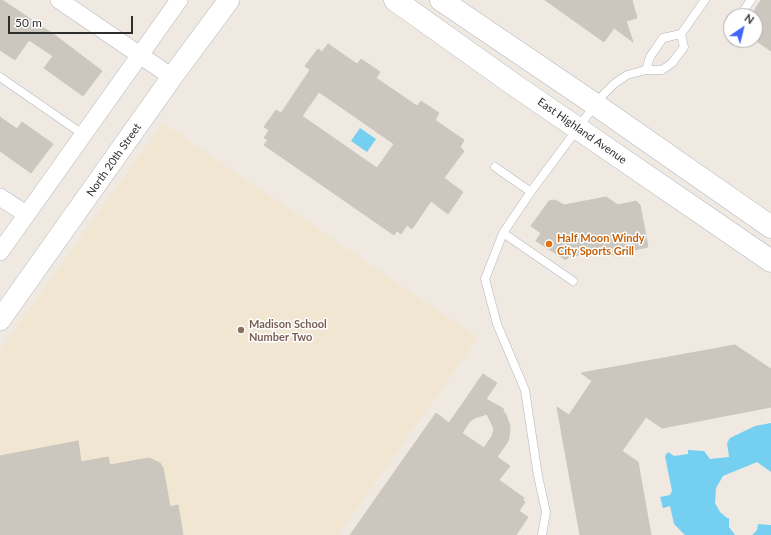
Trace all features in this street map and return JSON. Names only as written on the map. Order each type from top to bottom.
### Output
[{"type":"main road","name":"East Highland Avenue","points":[[395,0],[771,261]]},
{"type":"main road","points":[[453,4],[771,227]]},
{"type":"street","points":[[59,0],[172,77]]},
{"type":"street","points":[[0,252],[179,0]]},
{"type":"street","name":"North 20th Street","points":[[0,320],[172,77],[229,0]]},
{"type":"street","points":[[0,197],[26,214]]},
{"type":"lane","points":[[646,70],[650,57],[663,38],[681,34],[705,0]]},
{"type":"lane","points":[[542,535],[546,512],[538,476],[524,390],[497,324],[485,279],[503,233],[531,192],[601,97],[614,84],[627,75],[646,70],[662,70],[672,63],[684,47],[681,34]]},
{"type":"lane","points":[[0,77],[84,135]]},
{"type":"lane","points":[[495,168],[531,192]]},
{"type":"lane","points":[[503,233],[573,282]]},
{"type":"shaded area","name":"Madison School Number Two","points":[[163,123],[478,338],[338,535],[0,535],[0,350]]},
{"type":"water","points":[[360,128],[376,139],[367,152],[351,141]]},
{"type":"water","points":[[771,423],[771,472],[757,462],[723,476],[716,488],[715,503],[720,512],[729,518],[729,527],[735,535],[685,535],[674,524],[670,506],[663,508],[660,497],[670,495],[672,491],[665,456],[668,452],[674,456],[688,454],[688,450],[704,451],[710,459],[729,457],[727,443],[730,438],[755,426]]},
{"type":"water","points":[[758,524],[771,525],[771,535],[752,535],[757,530]]},
{"type":"building","points":[[0,0],[56,36],[102,71],[83,96],[44,68],[53,56],[29,40],[15,60],[0,50]]},
{"type":"building","points":[[545,0],[632,0],[637,18],[626,21],[633,42],[614,28],[604,42]]},
{"type":"building","points":[[761,0],[771,0],[771,51],[763,46],[763,8],[756,8]]},
{"type":"building","points":[[328,44],[357,64],[361,59],[380,72],[376,78],[417,106],[421,101],[439,113],[435,120],[464,140],[460,147],[464,151],[444,178],[463,192],[448,214],[431,201],[412,229],[407,225],[401,234],[397,231],[394,235],[264,145],[268,140],[264,138],[269,130],[264,127],[276,110],[281,113],[310,70],[305,66],[318,49],[322,52]],"holes":[[[319,92],[394,144],[377,168],[302,116]]]},
{"type":"building","points":[[0,117],[17,129],[22,122],[53,144],[31,173],[0,151]]},
{"type":"building","points":[[606,197],[618,205],[636,201],[640,205],[648,247],[611,255],[604,250],[568,257],[566,260],[536,241],[541,233],[531,226],[549,201],[555,200],[564,205]]},
{"type":"building","points":[[735,345],[771,369],[771,407],[662,428],[646,417],[622,451],[638,462],[651,535],[580,535],[557,407],[569,415],[592,381],[581,373]]},
{"type":"building","points":[[483,374],[497,383],[486,399],[504,409],[502,409],[510,426],[507,443],[497,457],[510,466],[499,480],[524,498],[523,500],[525,502],[519,511],[528,517],[516,535],[350,535],[436,413],[449,423]],"holes":[[[487,414],[494,429],[492,436],[484,448],[462,433],[470,421]]]},
{"type":"building","points":[[78,441],[81,462],[108,457],[110,465],[149,458],[160,463],[163,468],[170,507],[178,505],[183,535],[0,535],[0,456]]},
{"type":"place","name":"Half Moon Windy City Sports Grill","points":[[549,244]]},
{"type":"place","name":"Madison School Number Two","points":[[241,330]]}]
